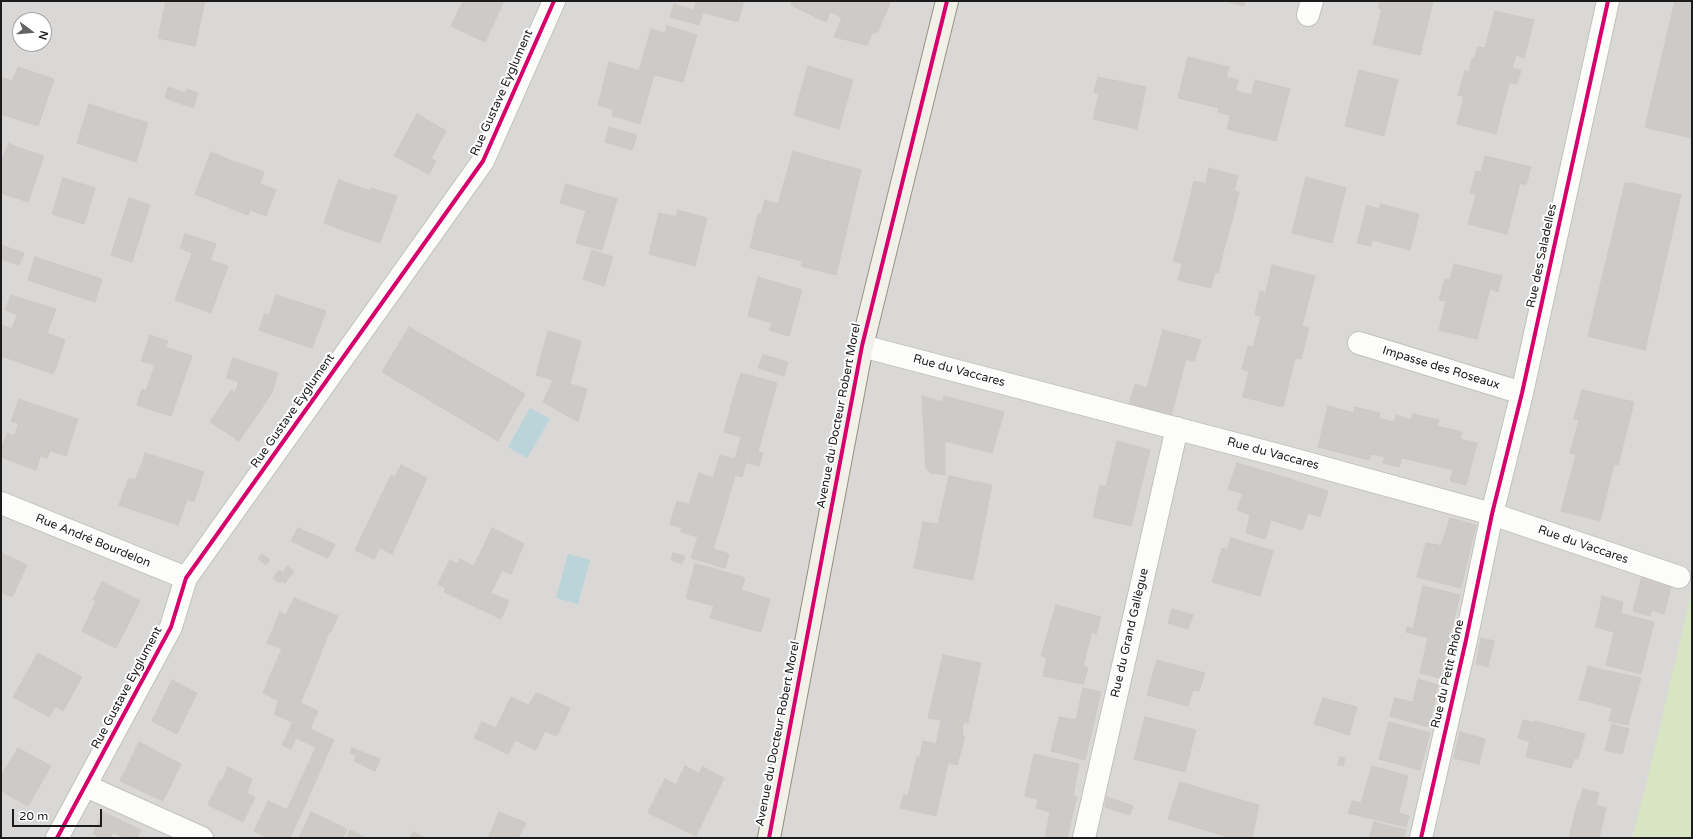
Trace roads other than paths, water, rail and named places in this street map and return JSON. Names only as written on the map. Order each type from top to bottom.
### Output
[{"type":"street","name":"Rue Gustave Eyglument","points":[[57,838],[171,627],[186,578],[483,160],[554,1]]},
{"type":"street","name":"Avenue du Docteur Robert Morel","points":[[769,838],[862,346],[947,1]]},
{"type":"street","name":"Rue des Saladelles","points":[[1492,514],[1522,393],[1608,1]]},
{"type":"street","name":"Impasse des Roseaux","points":[[1359,343],[1522,393]]},
{"type":"street","name":"Rue du Vaccares","points":[[862,346],[1177,428],[1492,514],[1679,577]]},
{"type":"street","name":"Rue du Grand Gallègue","points":[[1084,838],[1177,428]]},
{"type":"street","name":"Rue André Bourdelon","points":[[1,503],[186,578]]},
{"type":"street","name":"Rue du Petit Rhône","points":[[1421,838],[1466,640],[1492,514]]},
{"type":"street","points":[[86,786],[202,838]]},
{"type":"water","points":[[530,408],[550,419],[527,458],[508,447]]},
{"type":"water","points":[[568,554],[590,560],[578,604],[556,598]]}]
